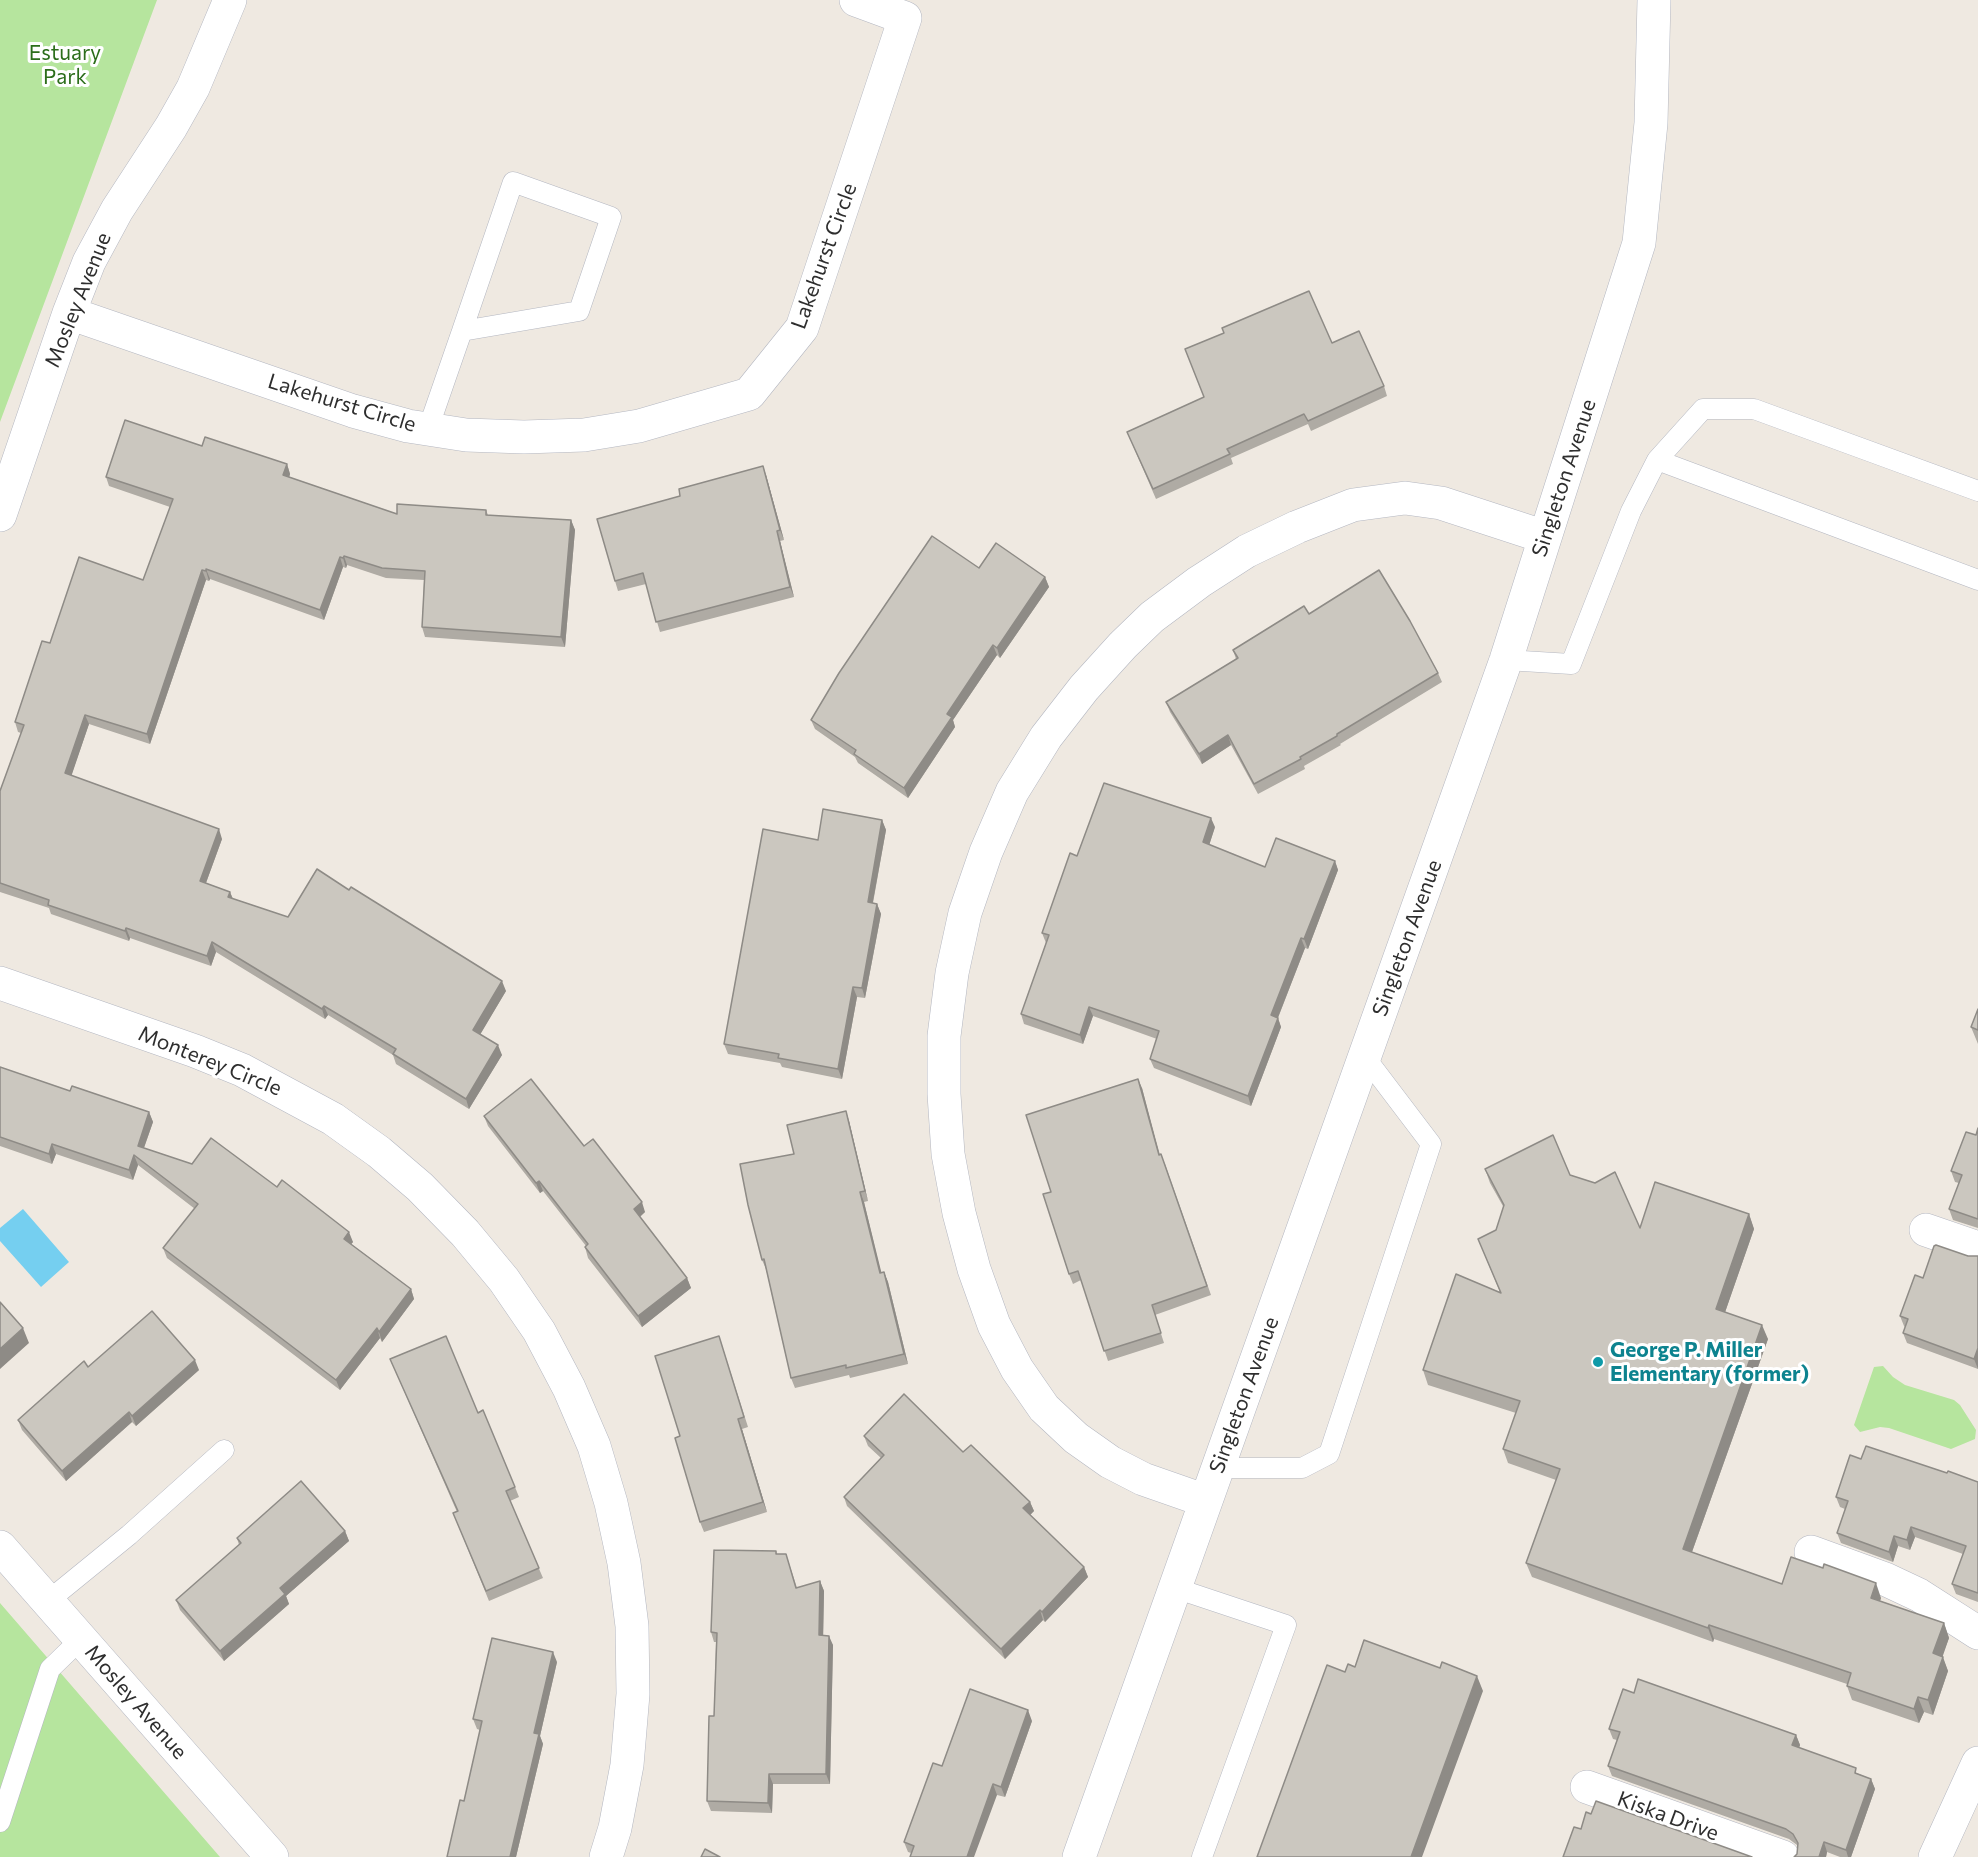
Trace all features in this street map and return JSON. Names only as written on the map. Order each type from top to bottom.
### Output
[{"type":"street","name":"Mosley Avenue","points":[[0,515],[69,313],[89,262],[117,210],[171,127],[193,88],[230,0]]},
{"type":"street","name":"Lakehurst Circle","points":[[69,313],[353,411],[408,426],[466,435],[524,437],[584,435],[639,426],[749,394],[802,328],[905,18],[855,0]]},
{"type":"street","name":"Singleton Avenue","points":[[1078,1857],[1506,660],[1639,243],[1651,123],[1654,0]]},
{"type":"street","points":[[1206,1501],[1143,1479],[1110,1462],[1076,1438],[1044,1408],[1012,1360],[994,1325],[958,1214],[948,1154],[944,1094],[945,1036],[952,973],[965,913],[1012,792],[1046,737],[1084,688],[1123,645],[1152,617],[1199,582],[1247,551],[1297,526],[1353,505],[1405,498],[1441,503],[1545,537]]},
{"type":"street","name":"Monterey Circle","points":[[0,982],[242,1070],[333,1119],[379,1152],[420,1187],[465,1233],[504,1280],[544,1341],[569,1388],[594,1446],[611,1503],[624,1563],[632,1626],[633,1694],[627,1765],[615,1827],[606,1857]]},
{"type":"street","points":[[1926,1230],[1978,1248]]},
{"type":"street","name":"Mosley Avenue","points":[[0,1547],[272,1857]]},
{"type":"street","points":[[1811,1552],[1885,1579],[1919,1595],[1978,1633]]},
{"type":"street","points":[[1935,1857],[1978,1763]]},
{"type":"street","name":"Kiska Drive","points":[[1587,1787],[1784,1857]]},
{"type":"lane","points":[[428,429],[513,182],[611,217],[579,311],[462,331]]},
{"type":"lane","points":[[1506,660],[1571,664],[1631,511],[1658,460],[1703,409],[1754,408],[1978,491]]},
{"type":"lane","points":[[1658,460],[1978,580]]},
{"type":"lane","points":[[1218,1468],[1302,1468],[1329,1454],[1431,1144],[1365,1057]]},
{"type":"lane","points":[[48,1601],[129,1535],[224,1450]]},
{"type":"lane","points":[[1175,1588],[1286,1625],[1202,1857]]},
{"type":"lane","points":[[0,1822],[50,1669],[81,1639]]},
{"type":"green space","name":"Estuary Park","points":[[0,0],[157,0],[0,422]]},
{"type":"green space","points":[[1883,1366],[1905,1385],[1954,1400],[1960,1405],[1976,1430],[1975,1439],[1951,1449],[1889,1428],[1880,1427],[1860,1432],[1854,1425],[1874,1367]]},
{"type":"green space","points":[[0,1603],[220,1857],[0,1857]]},
{"type":"water","points":[[23,1209],[69,1262],[41,1287],[0,1241],[0,1228]]},
{"type":"building","points":[[1309,291],[1332,343],[1359,331],[1384,386],[1308,421],[1304,414],[1227,449],[1230,454],[1153,489],[1127,432],[1204,397],[1185,349],[1224,333],[1222,328]]},
{"type":"building","points":[[125,420],[202,446],[205,437],[287,464],[283,475],[397,514],[397,504],[486,510],[486,515],[571,520],[561,637],[422,627],[425,571],[382,568],[344,556],[340,557],[320,610],[206,569],[206,571],[202,570],[147,734],[85,715],[65,773],[219,829],[200,881],[230,892],[228,897],[288,917],[317,869],[349,890],[351,887],[502,981],[473,1030],[498,1045],[466,1099],[393,1054],[396,1049],[324,1006],[322,1009],[212,942],[207,956],[126,928],[125,931],[48,905],[49,900],[0,883],[0,791],[24,725],[15,722],[42,641],[50,643],[79,557],[143,580],[173,499],[106,477]]},
{"type":"building","points":[[763,466],[780,530],[777,531],[790,587],[656,622],[643,573],[615,581],[597,519],[680,496],[679,489]]},
{"type":"building","points":[[932,536],[979,568],[996,543],[1045,577],[997,648],[993,645],[947,714],[952,717],[904,788],[854,754],[856,750],[811,720],[839,673]]},
{"type":"building","points":[[1379,570],[1438,673],[1300,757],[1301,759],[1254,784],[1228,735],[1199,754],[1166,702],[1238,658],[1233,650],[1304,606],[1309,614]]},
{"type":"building","points":[[1104,783],[1211,818],[1203,842],[1265,867],[1276,838],[1335,861],[1304,939],[1301,938],[1271,1015],[1278,1018],[1248,1096],[1150,1059],[1159,1031],[1089,1007],[1080,1035],[1021,1014],[1049,935],[1042,933],[1070,853],[1077,856]]},
{"type":"building","points":[[823,809],[882,820],[868,902],[877,904],[862,988],[853,987],[838,1069],[778,1058],[779,1054],[724,1044],[763,829],[818,840]]},
{"type":"building","points":[[1978,1009],[1978,1030],[1971,1027]]},
{"type":"building","points":[[0,1067],[70,1091],[72,1086],[149,1112],[138,1146],[192,1164],[211,1138],[277,1187],[282,1180],[349,1232],[344,1239],[411,1289],[379,1332],[377,1328],[336,1380],[163,1248],[198,1204],[134,1155],[129,1170],[52,1144],[49,1154],[0,1137]]},
{"type":"building","points":[[531,1079],[584,1146],[593,1139],[642,1202],[634,1209],[687,1278],[638,1316],[585,1247],[588,1244],[539,1181],[536,1183],[484,1116]]},
{"type":"building","points":[[1138,1079],[1159,1155],[1161,1154],[1207,1286],[1152,1305],[1161,1333],[1104,1351],[1078,1271],[1069,1274],[1043,1194],[1051,1192],[1026,1115]]},
{"type":"building","points":[[846,1111],[865,1191],[860,1192],[880,1273],[884,1272],[904,1354],[791,1378],[740,1164],[794,1154],[787,1125]]},
{"type":"building","points":[[1978,1128],[1978,1219],[1949,1209],[1962,1175],[1951,1171],[1966,1132],[1976,1135]]},
{"type":"building","name":"George P. Miller Elementary (former)","points":[[1553,1135],[1570,1175],[1595,1183],[1615,1172],[1640,1228],[1655,1182],[1749,1214],[1716,1309],[1762,1325],[1683,1549],[1782,1584],[1791,1557],[1823,1568],[1824,1564],[1876,1583],[1871,1598],[1944,1623],[1933,1653],[1943,1657],[1928,1700],[1918,1697],[1914,1709],[1847,1686],[1851,1673],[1709,1625],[1708,1628],[1526,1563],[1560,1469],[1503,1449],[1520,1401],[1423,1370],[1456,1274],[1501,1293],[1478,1239],[1496,1230],[1504,1205],[1485,1169]]},
{"type":"building","points":[[1936,1245],[1968,1256],[1978,1256],[1978,1348],[1974,1359],[1903,1333],[1908,1319],[1900,1316],[1915,1275],[1923,1278]]},
{"type":"building","points":[[0,1302],[23,1328],[0,1349]]},
{"type":"building","points":[[152,1311],[195,1360],[132,1416],[129,1412],[62,1471],[18,1420],[84,1361],[88,1367]]},
{"type":"building","points":[[446,1336],[478,1413],[483,1410],[515,1487],[506,1491],[539,1568],[486,1591],[453,1513],[458,1511],[390,1359]]},
{"type":"building","points":[[719,1336],[744,1417],[738,1419],[763,1502],[700,1522],[675,1438],[680,1436],[655,1356]]},
{"type":"building","points":[[904,1394],[963,1452],[971,1445],[1030,1502],[1023,1508],[1084,1567],[1042,1612],[1040,1610],[1001,1649],[844,1497],[884,1455],[864,1436]]},
{"type":"building","points":[[1866,1446],[1978,1482],[1978,1593],[1952,1584],[1966,1546],[1911,1527],[1907,1540],[1894,1536],[1889,1552],[1837,1533],[1848,1501],[1836,1497],[1850,1455],[1861,1459]]},
{"type":"building","points":[[301,1481],[345,1531],[280,1588],[285,1594],[220,1651],[176,1600],[241,1543],[237,1538]]},
{"type":"building","points":[[714,1550],[776,1551],[776,1554],[786,1554],[796,1588],[820,1581],[819,1635],[829,1636],[826,1774],[769,1774],[768,1803],[707,1801],[709,1716],[714,1716],[717,1633],[711,1632]]},
{"type":"building","points":[[492,1638],[553,1652],[534,1733],[539,1734],[510,1857],[447,1857],[460,1800],[464,1801],[482,1721],[473,1719]]},
{"type":"building","points":[[1364,1640],[1440,1668],[1442,1662],[1477,1676],[1411,1857],[1257,1857],[1327,1665],[1345,1672],[1348,1664],[1355,1667]]},
{"type":"building","points":[[1638,1679],[1796,1735],[1792,1745],[1856,1768],[1855,1773],[1871,1779],[1846,1850],[1824,1842],[1819,1857],[1794,1857],[1797,1854],[1798,1843],[1793,1834],[1786,1829],[1608,1766],[1620,1732],[1609,1729],[1623,1689],[1634,1693]]},
{"type":"building","points":[[970,1689],[1028,1710],[1001,1787],[993,1784],[967,1857],[910,1857],[914,1846],[904,1842],[933,1763],[942,1766]]},
{"type":"building","points":[[1596,1801],[1752,1857],[1563,1857],[1574,1827],[1581,1829],[1586,1812],[1591,1814]]},
{"type":"building","points":[[705,1849],[720,1857],[701,1857]]},
{"type":"place","name":"George P. Miller Elementary (former)","points":[[1598,1362]]}]
